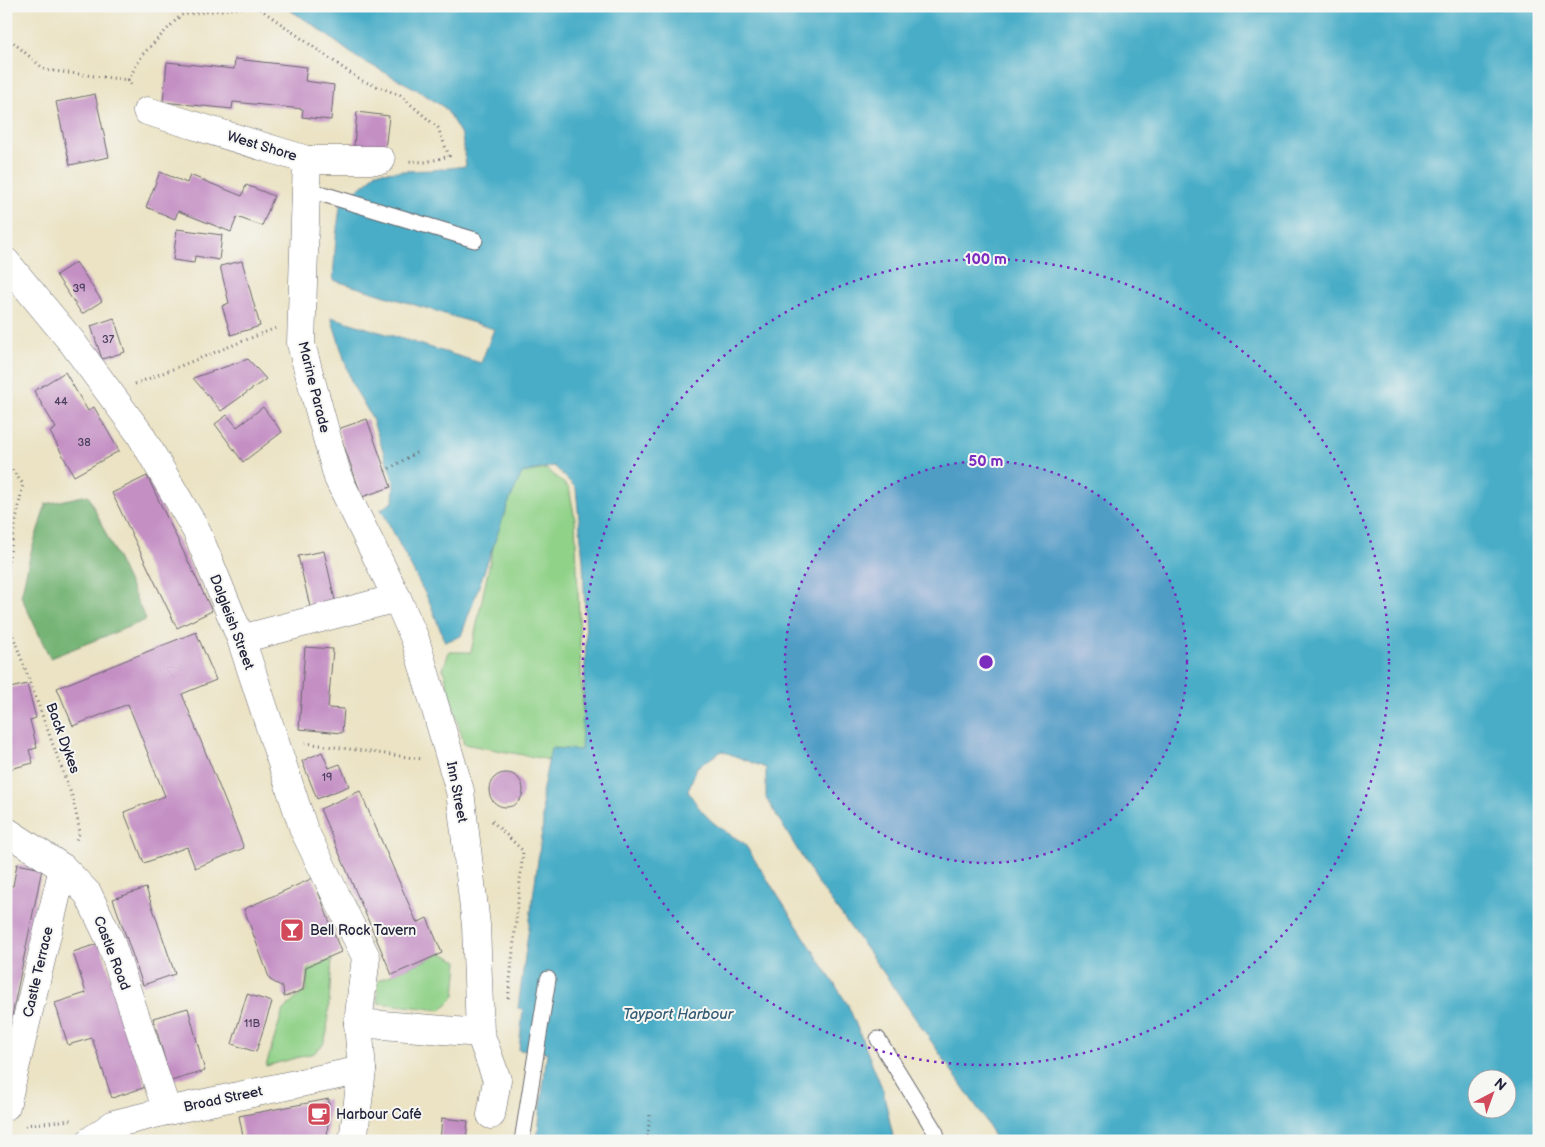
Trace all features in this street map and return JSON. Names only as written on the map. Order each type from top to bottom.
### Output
[{"type":"street","name":"West Shore","points":[[147,111],[307,160],[381,160]]},
{"type":"street","name":"Marine Parade","points":[[307,160],[301,344],[338,478],[398,598]]},
{"type":"street","name":"Dalgleish Street","points":[[6,262],[72,342],[140,434],[196,530],[241,639],[304,830],[366,957],[358,1023],[362,1070],[353,1141]]},
{"type":"street","points":[[241,639],[398,598]]},
{"type":"street","name":"Inn Street","points":[[398,598],[415,639],[460,791],[476,926],[480,1033],[497,1080],[491,1115]]},
{"type":"street","name":"Castle Road","points":[[6,831],[63,868],[88,894],[110,940],[167,1111]]},
{"type":"street","name":"Castle Terrace","points":[[6,1106],[63,868]]},
{"type":"street","points":[[358,1023],[480,1033]]},
{"type":"street","name":"Broad Street","points":[[90,1141],[114,1124],[362,1070]]},
{"type":"lane","points":[[306,189],[475,240]]},
{"type":"lane","points":[[522,1141],[548,979]]},
{"type":"lane","points":[[878,1039],[936,1133],[938,1141]]},
{"type":"path","points":[[128,80],[143,54],[181,15],[256,6],[360,80],[400,95],[438,128],[449,156],[427,162],[381,160]]},
{"type":"path","points":[[6,36],[45,70],[128,80]]},
{"type":"path","points":[[128,80],[147,111]]},
{"type":"path","points":[[110,394],[302,317]]},
{"type":"path","points":[[385,471],[419,451]]},
{"type":"path","points":[[6,462],[23,484],[6,573]]},
{"type":"path","name":"Back Dykes","points":[[6,617],[73,799],[80,832],[63,868]]},
{"type":"path","points":[[274,739],[452,763]]},
{"type":"path","points":[[647,1141],[650,1114]]},
{"type":"green space","points":[[547,469],[569,488],[575,519],[585,764],[550,760],[464,744],[443,669],[449,652],[471,652],[506,486],[521,473]]},
{"type":"green space","points":[[88,495],[146,620],[50,658],[21,596],[31,552],[46,504]]},
{"type":"green space","points":[[442,953],[458,961],[455,996],[441,1010],[378,1003],[377,981]]},
{"type":"green space","points":[[332,959],[327,1032],[323,1045],[314,1053],[266,1066],[283,1010],[306,990],[308,969]]},
{"type":"water","name":"Tayport Harbour","points":[[283,6],[1539,6],[1539,1141],[996,1141],[985,1119],[886,976],[817,882],[766,798],[766,768],[722,751],[697,767],[688,791],[712,821],[744,843],[848,1005],[883,1090],[894,1141],[537,1141],[547,1052],[519,1050],[523,1009],[518,1008],[543,823],[542,793],[551,748],[581,750],[586,641],[583,560],[576,488],[554,466],[522,473],[509,502],[461,636],[445,642],[430,603],[381,509],[393,502],[394,482],[371,416],[352,384],[331,317],[481,363],[494,329],[333,280],[341,200],[367,183],[376,172],[433,170],[466,166],[462,136],[445,108],[416,89],[356,57],[312,24]]},
{"type":"building","points":[[235,59],[307,67],[305,81],[334,85],[331,120],[302,117],[303,109],[233,102],[232,109],[163,102],[167,62],[234,69]]},
{"type":"building","points":[[95,94],[109,157],[70,165],[56,102]]},
{"type":"building","points":[[357,112],[389,116],[385,150],[354,146]]},
{"type":"building","points":[[160,172],[187,183],[190,175],[242,196],[246,185],[274,196],[262,226],[237,217],[231,232],[178,211],[175,219],[146,207]]},
{"type":"building","points":[[177,229],[222,235],[219,260],[195,256],[194,263],[173,260]]},
{"type":"building","points":[[242,261],[260,326],[231,335],[222,306],[229,303],[220,266]]},
{"type":"building","points":[[76,262],[102,301],[82,314],[56,275]]},
{"type":"building","points":[[114,318],[125,352],[102,359],[91,326]]},
{"type":"building","points":[[248,359],[266,379],[221,411],[193,378]]},
{"type":"building","points":[[65,372],[88,411],[94,407],[119,451],[74,476],[50,432],[56,428],[34,391]]},
{"type":"building","points":[[263,407],[282,432],[243,462],[215,424],[227,415],[237,427]]},
{"type":"building","points":[[367,419],[391,487],[362,497],[338,429]]},
{"type":"building","points":[[147,476],[212,611],[177,628],[112,493]]},
{"type":"building","points":[[6,506],[8,506],[10,518],[6,519]]},
{"type":"building","points":[[324,551],[337,609],[312,615],[298,556]]},
{"type":"building","points":[[196,632],[216,680],[182,694],[244,848],[195,868],[187,847],[144,863],[124,812],[165,796],[128,704],[73,726],[57,688]]},
{"type":"building","points":[[305,647],[333,649],[328,708],[344,709],[342,733],[299,729]]},
{"type":"building","points":[[27,684],[36,718],[30,720],[37,748],[29,750],[33,763],[6,770],[6,689]]},
{"type":"building","points":[[322,752],[329,768],[340,764],[349,786],[317,799],[302,761]]},
{"type":"building","points":[[506,773],[513,774],[518,778],[522,783],[522,797],[518,802],[513,806],[506,807],[499,806],[494,802],[490,797],[489,790],[490,783],[494,778],[499,774]]},
{"type":"building","points":[[360,791],[417,923],[427,918],[442,953],[392,975],[320,809]]},
{"type":"building","points":[[17,864],[42,869],[7,1040],[6,885],[13,886]]},
{"type":"building","name":"Bell Rock Tavern","points":[[313,878],[341,952],[306,967],[303,990],[284,997],[283,987],[270,980],[244,909]]},
{"type":"building","points":[[146,888],[175,974],[143,985],[113,899]]},
{"type":"building","points":[[100,943],[146,1087],[112,1098],[92,1038],[68,1045],[55,1003],[86,993],[73,952]]},
{"type":"building","points":[[247,994],[272,1002],[256,1052],[232,1044]]},
{"type":"building","points":[[188,1008],[205,1071],[171,1081],[153,1018]]},
{"type":"building","points":[[329,1099],[327,1141],[244,1141],[239,1116]]},
{"type":"building","points":[[442,1118],[468,1121],[466,1141],[440,1141]]},
{"type":"place","name":"Bell Rock Tavern","points":[[292,930]]},
{"type":"place","name":"Harbour Café","points":[[319,1114]]}]
